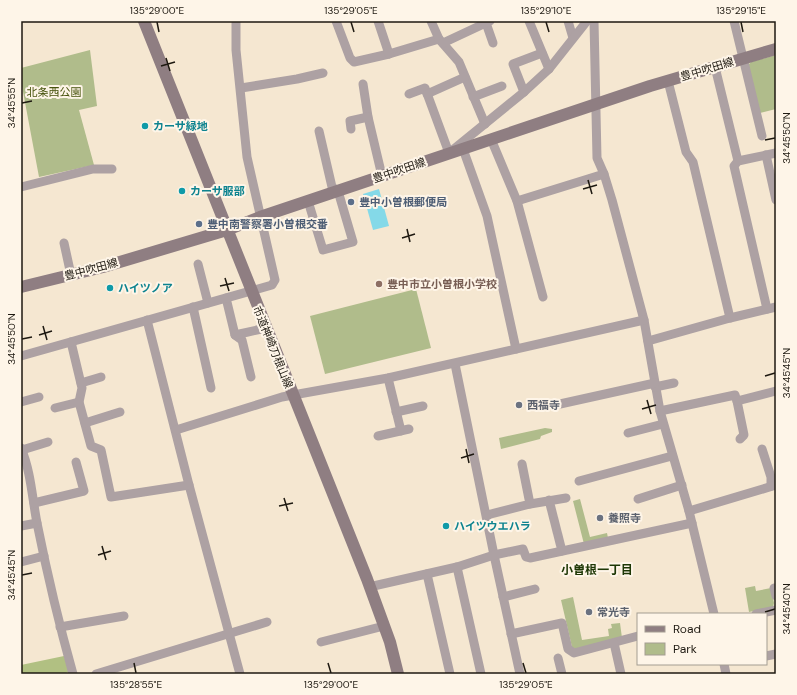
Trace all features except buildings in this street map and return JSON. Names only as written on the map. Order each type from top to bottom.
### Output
[{"type":"main road","name":"市道神崎刀根山線","points":[[144,21],[369,587],[390,642],[398,674]]},
{"type":"main road","name":"豊中吹田線","points":[[21,287],[71,275],[227,230],[260,217],[595,104],[776,49]]},
{"type":"street","points":[[21,356],[272,285],[275,280],[247,157],[236,50],[236,21]]},
{"type":"street","points":[[336,21],[350,58],[354,62],[441,41],[488,22],[493,43]]},
{"type":"street","points":[[378,21],[389,54]]},
{"type":"street","points":[[432,21],[441,41],[459,62],[485,124]]},
{"type":"street","points":[[528,21],[549,69]]},
{"type":"street","points":[[568,21],[573,38]]},
{"type":"street","points":[[409,94],[425,88],[449,153],[524,92],[549,69],[587,21]]},
{"type":"street","points":[[594,21],[597,158],[604,174],[644,320],[660,411],[689,511],[714,613]]},
{"type":"street","points":[[734,21],[762,136]]},
{"type":"street","points":[[524,92],[513,64],[542,53]]},
{"type":"street","points":[[715,67],[738,161]]},
{"type":"street","points":[[241,88],[297,79],[323,73]]},
{"type":"street","points":[[427,94],[465,77]]},
{"type":"street","points":[[668,81],[686,152],[694,162],[730,318]]},
{"type":"street","points":[[363,84],[368,117],[382,176]]},
{"type":"street","points":[[473,97],[502,86]]},
{"type":"street","points":[[350,121],[368,117]]},
{"type":"street","points":[[308,201],[323,250],[353,242],[338,191],[332,187],[319,131]]},
{"type":"street","points":[[491,139],[517,201],[543,297]]},
{"type":"street","points":[[463,149],[487,216],[516,349]]},
{"type":"street","points":[[648,341],[730,318],[773,310],[734,166],[738,161],[776,153]]},
{"type":"street","points":[[766,155],[776,200]]},
{"type":"street","points":[[21,186],[93,169],[112,169]]},
{"type":"street","points":[[517,201],[604,174]]},
{"type":"street","points":[[64,243],[71,275]]},
{"type":"street","points":[[198,264],[208,303]]},
{"type":"street","points":[[226,298],[236,335],[242,340],[251,377]]},
{"type":"street","points":[[193,307],[212,373],[211,388]]},
{"type":"street","points":[[147,320],[189,485],[240,674]]},
{"type":"street","points":[[176,430],[282,397],[455,364],[644,320]]},
{"type":"street","points":[[236,335],[266,328]]},
{"type":"street","points":[[71,342],[82,388],[79,402],[91,446],[101,450],[111,497],[189,485]]},
{"type":"street","points":[[455,364],[520,674]]},
{"type":"street","points":[[81,383],[101,377]]},
{"type":"street","points":[[378,436],[405,430],[396,412],[388,378]]},
{"type":"street","points":[[560,404],[674,382]]},
{"type":"street","points":[[737,401],[776,391]]},
{"type":"street","points":[[660,411],[735,395],[744,435],[740,439]]},
{"type":"street","points":[[21,402],[39,397]]},
{"type":"street","points":[[55,408],[79,402]]},
{"type":"street","points":[[396,412],[423,406]]},
{"type":"street","points":[[85,422],[120,412]]},
{"type":"street","points":[[628,433],[664,424]]},
{"type":"street","points":[[48,442],[22,453],[29,472],[44,556],[60,627],[73,674]]},
{"type":"street","points":[[689,511],[773,486],[762,449]]},
{"type":"street","points":[[579,481],[672,456]]},
{"type":"street","points":[[34,503],[84,491],[76,462]]},
{"type":"street","points":[[522,464],[530,504]]},
{"type":"street","points":[[638,499],[682,485]]},
{"type":"street","points":[[487,515],[530,504],[566,498]]},
{"type":"street","points":[[549,500],[562,551]]},
{"type":"street","points":[[21,526],[37,523]]},
{"type":"street","points":[[369,587],[457,567],[494,555],[523,549],[526,557],[530,558],[692,523]]},
{"type":"street","points":[[21,562],[44,556]]},
{"type":"street","points":[[457,567],[481,674]]},
{"type":"street","points":[[427,574],[450,674]]},
{"type":"street","points":[[503,597],[535,589]]},
{"type":"street","points":[[761,613],[776,610]]},
{"type":"street","points":[[60,627],[124,616]]},
{"type":"street","points":[[96,674],[267,622]]},
{"type":"street","points":[[511,634],[562,623],[568,649],[574,654],[637,636]]},
{"type":"street","points":[[321,642],[384,626]]},
{"type":"street","points":[[614,643],[622,674]]},
{"type":"street","points":[[558,658],[562,674]]},
{"type":"green space","name":"北条西公園","points":[[90,50],[97,106],[79,110],[94,165],[39,177],[21,81],[21,68]]},
{"type":"green space","points":[[776,55],[776,109],[760,113],[748,65],[751,62]]},
{"type":"green space","points":[[416,289],[431,348],[325,374],[310,316]]},
{"type":"green space","points":[[545,428],[552,429],[552,432],[541,436],[540,439],[501,449],[499,438]]},
{"type":"green space","points":[[580,499],[590,537],[607,533],[608,538],[584,544],[573,501]]},
{"type":"green space","points":[[755,586],[756,591],[771,588],[774,603],[773,607],[749,612],[745,588]]},
{"type":"green space","points":[[573,597],[582,640],[609,636],[608,629],[612,628],[611,624],[620,623],[622,638],[576,650],[572,647],[561,600]]},
{"type":"green space","points":[[64,656],[69,672],[62,674],[21,674],[21,665]]},
{"type":"water","points":[[379,189],[389,226],[373,230],[363,194]]},
{"type":"place","name":"カーサ緑地","points":[[145,126]]},
{"type":"place","name":"カーサ服部","points":[[182,191]]},
{"type":"place","name":"豊中小曽根郵便局","points":[[351,202]]},
{"type":"place","name":"豊中南警察署小曽根交番","points":[[199,224]]},
{"type":"place","name":"豊中市立小曽根小学校","points":[[379,284]]},
{"type":"place","name":"ハイツノア","points":[[110,288]]},
{"type":"place","name":"西福寺","points":[[519,405]]},
{"type":"place","name":"養照寺","points":[[600,518]]},
{"type":"place","name":"ハイツウエハラ","points":[[446,526]]},
{"type":"place","name":"常光寺","points":[[589,612]]},
{"type":"district","name":"小曽根一丁目","points":[[597,570]]}]
